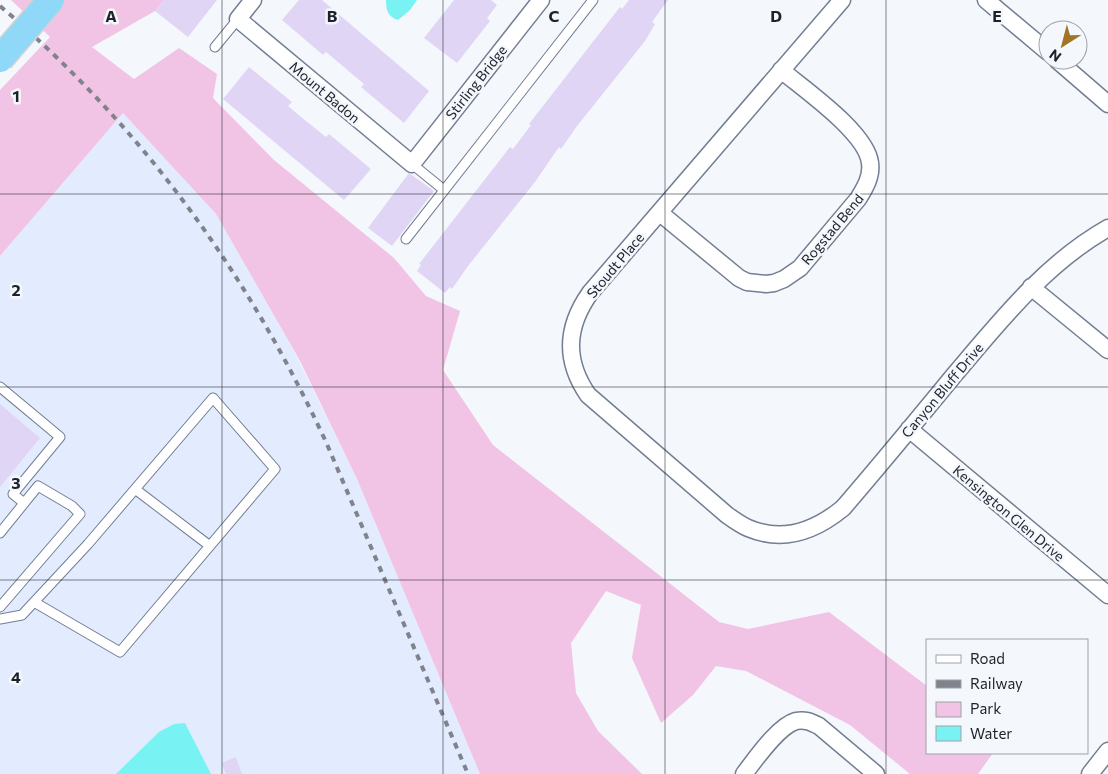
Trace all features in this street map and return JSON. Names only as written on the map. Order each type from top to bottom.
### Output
[{"type":"main road","points":[[0,59],[51,0]]},
{"type":"street","points":[[238,19],[253,0]]},
{"type":"street","name":"Stirling Bridge","points":[[412,164],[541,0]]},
{"type":"street","name":"Stoudt Place","points":[[770,534],[747,528],[727,516],[588,395],[579,382],[574,370],[570,356],[570,344],[572,331],[582,304],[842,0]]},
{"type":"street","points":[[986,0],[1038,44]]},
{"type":"street","name":"Mount Badon","points":[[238,19],[412,164]]},
{"type":"street","name":"Rogstad Bend","points":[[660,212],[739,278],[747,282],[774,284],[800,268],[858,199],[867,182],[870,164],[867,152],[853,131],[781,70]]},
{"type":"street","points":[[1069,70],[1108,104]]},
{"type":"street","name":"Canyon Bluff Drive","points":[[770,534],[791,534],[809,529],[828,520],[842,508],[1031,287],[1053,265],[1079,245],[1108,228]]},
{"type":"street","points":[[1031,287],[1108,350]]},
{"type":"street","name":"Kensington Glen Drive","points":[[909,429],[1108,595]]},
{"type":"street","points":[[744,774],[782,730],[798,721],[808,721],[819,726],[876,774]]},
{"type":"street","points":[[1090,774],[1108,751]]},
{"type":"lane","points":[[406,239],[593,0]]},
{"type":"lane","points":[[215,47],[238,19]]},
{"type":"lane","points":[[412,164],[444,190]]},
{"type":"lane","points":[[0,387],[60,437],[12,494],[24,503]]},
{"type":"lane","points":[[0,619],[22,615],[34,602],[88,544],[213,398],[275,469],[120,652],[34,602]]},
{"type":"lane","points":[[0,533],[38,486],[72,506],[80,514],[0,607]]},
{"type":"lane","points":[[135,488],[210,546]]},
{"type":"shaded area","points":[[123,113],[216,214],[295,353],[357,479],[480,774],[0,774],[0,256]]},
{"type":"green space","points":[[11,0],[164,0],[155,11],[92,47],[134,79],[179,48],[217,74],[213,98],[274,160],[394,258],[426,296],[460,311],[443,370],[493,445],[719,622],[748,629],[829,612],[926,685],[926,754],[992,754],[978,774],[910,774],[850,725],[746,671],[716,666],[693,695],[661,723],[632,658],[641,605],[606,591],[571,643],[576,693],[598,731],[642,774],[480,774],[357,479],[300,361],[216,214],[123,113],[0,256],[0,90],[50,37]]},
{"type":"water","points":[[386,0],[417,0],[410,10],[398,20],[388,13]]},
{"type":"water","points":[[185,723],[211,774],[116,774],[159,732],[174,724]]},
{"type":"building","points":[[164,0],[217,0],[188,37],[155,11]]},
{"type":"building","points":[[299,0],[322,0],[429,91],[404,123],[361,87],[364,84],[351,73],[326,52],[323,55],[282,20]]},
{"type":"building","points":[[454,0],[491,0],[497,5],[487,18],[490,21],[457,63],[424,38]]},
{"type":"building","points":[[629,0],[668,0],[652,22],[655,24],[645,41],[561,149],[559,147],[535,182],[452,289],[450,287],[445,293],[417,271],[421,265],[419,264],[510,147],[513,149],[531,125],[529,124],[620,7],[622,9]]},
{"type":"building","points":[[249,67],[292,102],[288,106],[301,117],[326,137],[329,134],[371,169],[344,200],[223,99]]},
{"type":"building","points":[[409,173],[434,191],[392,246],[368,228]]},
{"type":"building","points":[[0,404],[40,438],[0,487]]},
{"type":"building","points":[[236,757],[242,774],[226,774],[221,763]]},
{"type":"railway","points":[[0,6],[52,53],[100,102],[145,153],[187,206],[226,262],[262,319],[295,379],[326,442],[468,774]]}]
